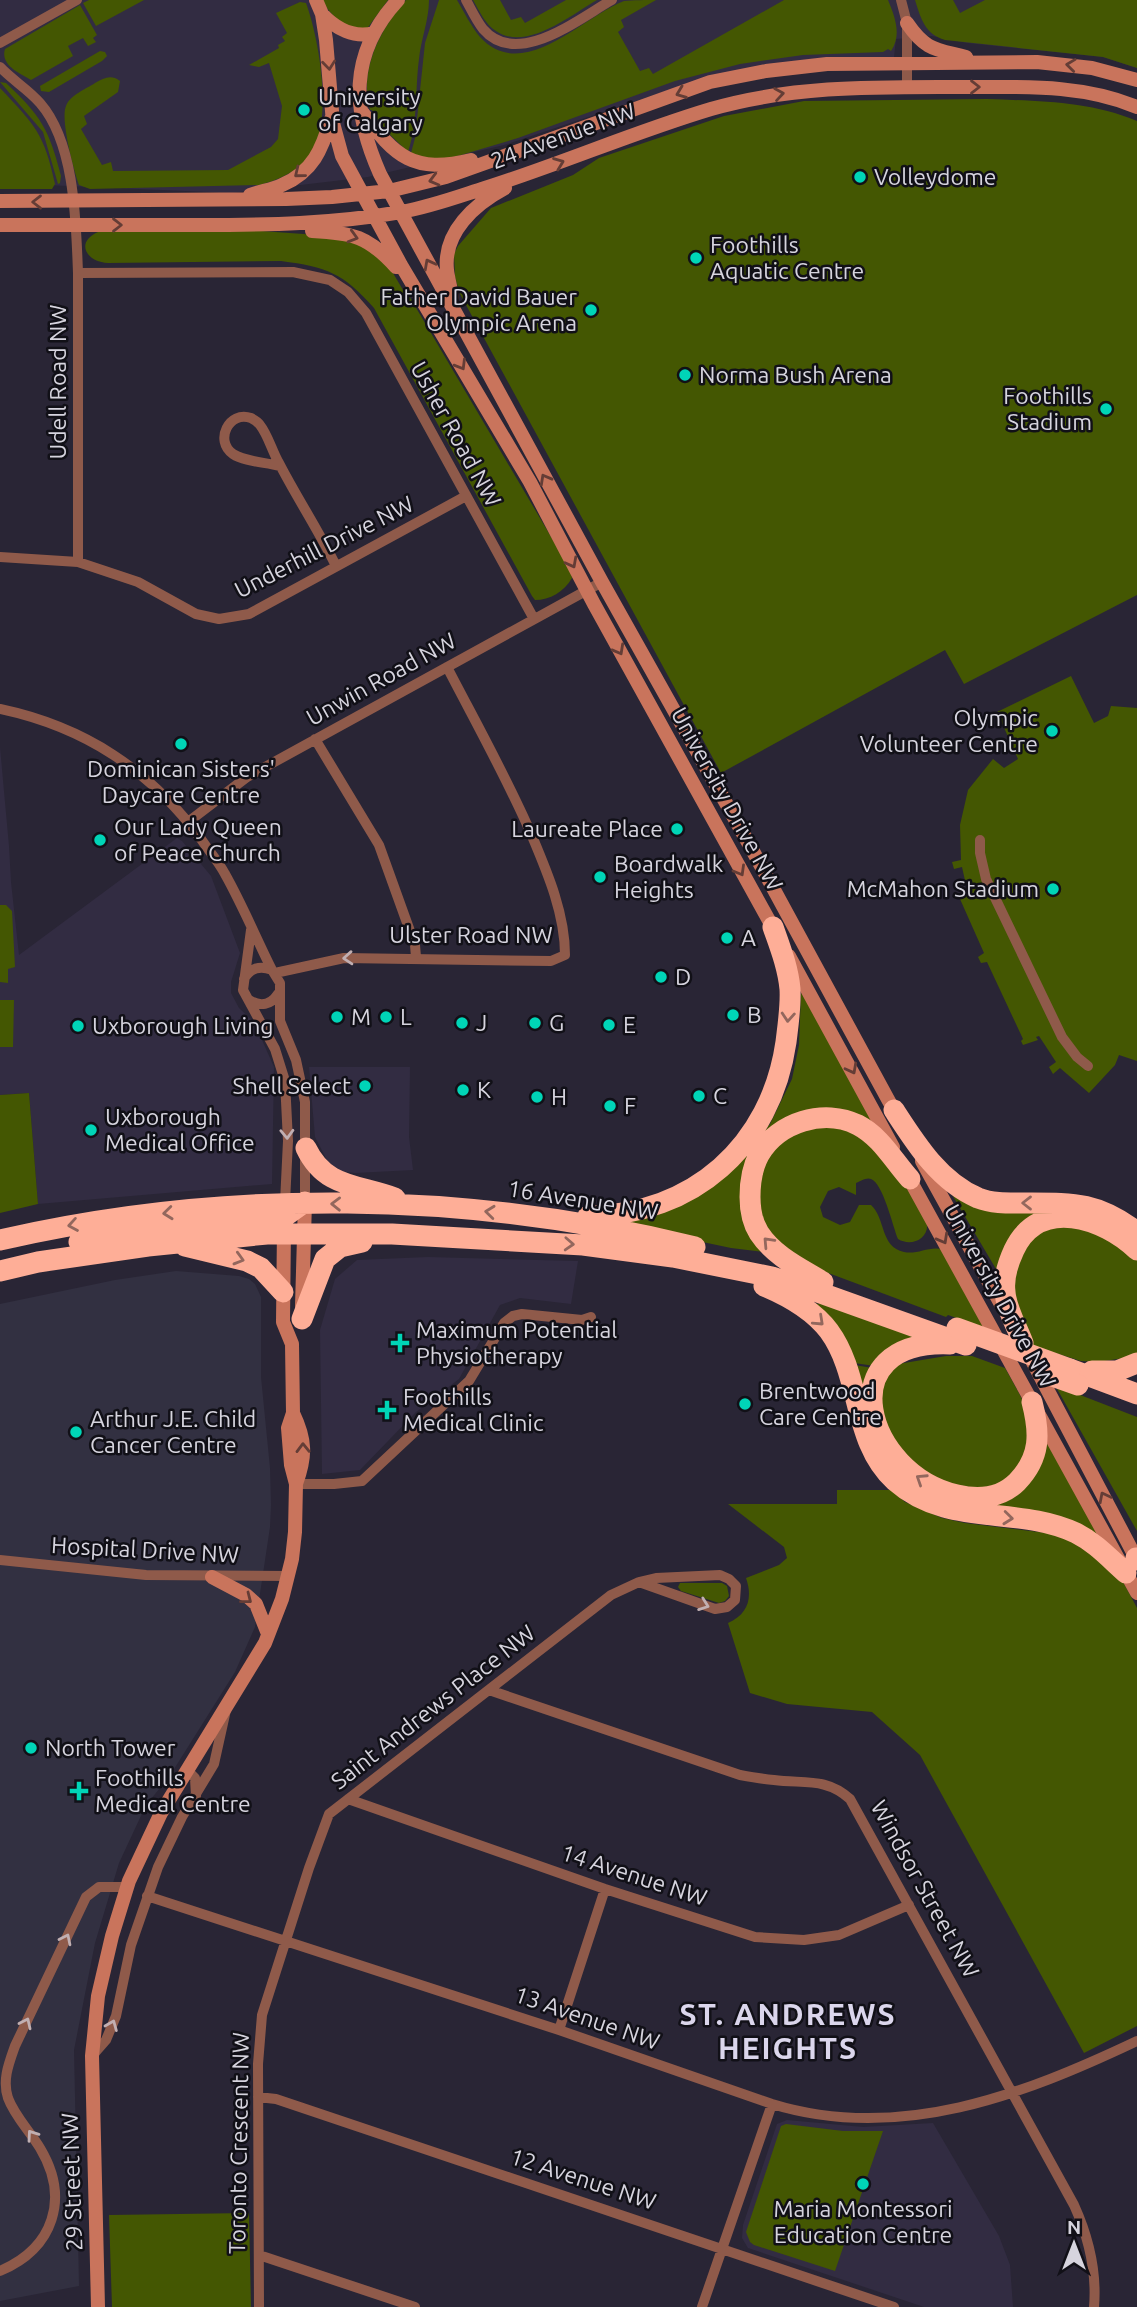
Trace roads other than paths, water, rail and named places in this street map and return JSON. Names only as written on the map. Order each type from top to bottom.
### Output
[{"type":"highway","points":[[558,1219],[626,1214],[670,1201],[728,1162],[749,1136],[776,1084],[783,1062],[788,1028],[790,990],[784,958],[773,927]]},
{"type":"highway","points":[[894,1110],[942,1174],[977,1197],[999,1203],[1081,1204],[1112,1215],[1137,1232]]},
{"type":"highway","points":[[823,1282],[771,1247],[755,1225],[750,1210],[750,1186],[757,1162],[769,1143],[780,1132],[812,1118],[842,1119],[872,1134],[910,1179]]},
{"type":"highway","points":[[306,1148],[319,1169],[328,1177],[416,1206]]},
{"type":"highway","name":"16 Avenue NW","points":[[0,1240],[141,1215],[292,1218],[416,1206],[558,1219],[687,1245],[823,1282],[1074,1377],[1137,1406]]},
{"type":"highway","points":[[1023,1343],[1005,1294],[1005,1275],[1020,1238],[1041,1222],[1056,1217],[1070,1217],[1087,1219],[1112,1230],[1137,1250]]},
{"type":"highway","points":[[0,1257],[132,1232],[292,1218]]},
{"type":"highway","name":"16 Avenue NW","points":[[0,1271],[38,1262],[204,1239],[292,1218],[393,1234],[583,1245],[717,1265],[772,1277],[961,1336]]},
{"type":"highway","points":[[302,1319],[320,1271],[331,1253],[340,1247],[393,1234]]},
{"type":"highway","points":[[148,1246],[184,1246],[247,1261],[261,1268],[283,1292]]},
{"type":"highway","points":[[717,1265],[790,1298],[828,1329],[846,1364],[860,1419],[877,1458],[892,1478],[912,1495],[954,1511],[1042,1522],[1075,1533],[1134,1563]]},
{"type":"highway","points":[[961,1336],[901,1351],[880,1371],[872,1393],[874,1418],[883,1441],[903,1467],[932,1486],[970,1498],[988,1497],[1003,1492],[1027,1471],[1037,1444],[1038,1428],[1032,1402]]},
{"type":"highway","points":[[1074,1377],[1117,1371],[1137,1363]]},
{"type":"highway","name":"16 Avenue NW","points":[[1074,1377],[1137,1394]]},
{"type":"street","points":[[0,43],[76,0]]},
{"type":"street","name":"University Drive NW","points":[[398,0],[374,33],[362,65],[360,108],[367,143],[389,191],[601,582],[754,853],[1023,1343],[1134,1563],[1137,1593]]},
{"type":"street","points":[[466,0],[483,29],[491,36],[505,43],[521,44],[547,37],[612,0]]},
{"type":"street","points":[[901,0],[907,23],[907,87]]},
{"type":"street","name":"University Drive NW","points":[[319,7],[333,24],[347,32],[363,35],[374,33]]},
{"type":"street","name":"University Drive NW","points":[[319,7],[330,76],[332,117],[342,156],[413,286],[530,482],[1032,1402],[1134,1563]]},
{"type":"street","points":[[907,23],[925,45],[981,62]]},
{"type":"street","name":"24 Avenue NW","points":[[0,201],[239,199],[389,191],[446,177],[539,146],[710,82],[766,71],[827,64],[1064,64],[1137,80]]},
{"type":"street","name":"Udell Road NW","points":[[0,67],[41,103],[54,122],[66,160],[74,202],[78,273],[78,562]]},
{"type":"street","name":"24 Avenue NW","points":[[0,225],[323,223],[401,212],[534,173],[689,116],[753,98],[812,89],[1035,87],[1102,96],[1137,107]]},
{"type":"street","points":[[360,108],[389,146],[407,159],[426,164],[451,165],[539,146]]},
{"type":"street","points":[[239,199],[281,186],[296,178],[314,162],[323,147],[332,117]]},
{"type":"street","points":[[456,315],[447,256],[462,221],[476,206],[534,173]]},
{"type":"street","points":[[237,225],[336,232],[360,237],[378,247],[413,286]]},
{"type":"street","name":"Usher Road NW","points":[[78,273],[293,272],[330,280],[348,292],[366,313],[534,619]]},
{"type":"street","points":[[280,466],[240,458],[230,453],[224,444],[223,436],[230,422],[239,417],[253,419],[261,426],[280,466],[336,566]]},
{"type":"street","name":"Underhill Drive NW","points":[[0,557],[78,562],[138,582],[196,614],[219,619],[249,614],[466,496]]},
{"type":"street","name":"Unwin Road NW","points":[[188,822],[247,777],[601,582]]},
{"type":"street","name":"Ulster Road NW","points":[[274,972],[344,958],[551,961],[565,955],[565,938],[559,911],[542,861],[500,767],[447,667]]},
{"type":"street","points":[[0,709],[47,721],[120,757],[163,792],[224,871],[246,913],[251,930],[280,983],[280,1021],[297,1063],[305,1102],[306,1148],[292,1218]]},
{"type":"street","points":[[316,739],[379,845],[415,945],[416,957]]},
{"type":"street","points":[[980,840],[983,866],[992,891],[1062,1037],[1077,1057],[1088,1066]]},
{"type":"street","points":[[251,930],[243,990],[275,1049],[285,1081],[292,1218]]},
{"type":"street","points":[[244,979],[256,968],[274,972]]},
{"type":"street","points":[[249,1000],[265,1004],[278,994]]},
{"type":"street","name":"29 Street NW","points":[[98,2307],[92,2056],[99,1996],[112,1936],[127,1887],[161,1813],[227,1708],[268,1634],[288,1576],[295,1532],[296,1484],[303,1466],[303,1433],[293,1413],[292,1344],[283,1322],[283,1292],[292,1218]]},
{"type":"street","name":"29 Street NW","points":[[292,1218],[302,1319],[292,1344]]},
{"type":"street","points":[[296,1484],[362,1481],[469,1381],[504,1323],[513,1315],[582,1320],[591,1317]]},
{"type":"street","name":"Hospital Drive NW","points":[[0,1560],[146,1575],[288,1576]]},
{"type":"street","name":"Saint Andrews Place NW","points":[[286,1942],[329,1814],[611,1595],[639,1582],[656,1578],[720,1576],[729,1578],[736,1586],[735,1600],[727,1607],[715,1609],[639,1582]]},
{"type":"street","points":[[212,1577],[246,1595],[256,1604],[268,1634]]},
{"type":"street","name":"Windsor Street NW","points":[[489,1690],[740,1775],[775,1781],[815,1781],[844,1793],[855,1805],[1014,2093],[1084,2228],[1093,2269],[1094,2307]]},
{"type":"street","name":"29 Street NW","points":[[92,2056],[106,2040],[116,2016],[131,1945],[169,1842],[214,1764],[227,1708]]},
{"type":"street","points":[[187,1770],[195,1779],[196,1796]]},
{"type":"street","name":"14 Avenue NW","points":[[348,1799],[605,1889],[755,1937],[788,1940],[839,1935],[909,1905]]},
{"type":"street","points":[[0,2271],[31,2253],[47,2231],[54,2212],[55,2193],[48,2161],[14,2110],[8,2096],[7,2067],[86,1897],[99,1887],[127,1887]]},
{"type":"street","points":[[559,2030],[605,1889]]},
{"type":"street","name":"13 Avenue NW","points":[[147,1896],[559,2030],[772,2104],[807,2113],[840,2117],[891,2117],[958,2109],[1014,2093],[1086,2065],[1137,2041]]},
{"type":"street","name":"Toronto Crescent NW","points":[[259,2307],[258,2064],[262,2015],[286,1942]]},
{"type":"street","points":[[99,1996],[121,1989]]},
{"type":"street","name":"12 Avenue NW","points":[[258,2097],[276,2099],[894,2307]]},
{"type":"street","points":[[702,2307],[772,2104]]},
{"type":"street","points":[[259,2255],[415,2307]]},
{"type":"place","name":"University of Calgary","points":[[304,110]]},
{"type":"place","name":"Volleydome","points":[[860,177]]},
{"type":"place","name":"Foothills Aquatic Centre","points":[[696,258]]},
{"type":"place","name":"Father David Bauer Olympic Arena","points":[[591,310]]},
{"type":"place","name":"Norma Bush Arena","points":[[685,375]]},
{"type":"place","name":"Foothills Stadium","points":[[1106,409]]},
{"type":"place","name":"Olympic Volunteer Centre","points":[[1052,731]]},
{"type":"place","name":"Dominican Sisters' Daycare Centre","points":[[181,744]]},
{"type":"place","name":"Laureate Place","points":[[677,829]]},
{"type":"place","name":"Our Lady Queen of Peace Church","points":[[100,840]]},
{"type":"place","name":"Boardwalk Heights","points":[[600,877]]},
{"type":"place","name":"McMahon Stadium","points":[[1053,889]]},
{"type":"place","name":"A","points":[[727,938]]},
{"type":"place","name":"D","points":[[661,977]]},
{"type":"place","name":"B","points":[[733,1015]]},
{"type":"place","name":"M","points":[[337,1017]]},
{"type":"place","name":"L","points":[[386,1017]]},
{"type":"place","name":"J","points":[[462,1023]]},
{"type":"place","name":"G","points":[[535,1023]]},
{"type":"place","name":"E","points":[[609,1025]]},
{"type":"place","name":"Uxborough Living","points":[[78,1026]]},
{"type":"place","name":"Shell Select","points":[[365,1086]]},
{"type":"place","name":"K","points":[[463,1090]]},
{"type":"place","name":"C","points":[[699,1096]]},
{"type":"place","name":"H","points":[[537,1097]]},
{"type":"place","name":"F","points":[[610,1106]]},
{"type":"place","name":"Uxborough Medical Office","points":[[91,1130]]},
{"type":"place","name":"Maximum Potential Physiotherapy","points":[[400,1343]]},
{"type":"place","name":"Brentwood Care Centre","points":[[745,1404]]},
{"type":"place","name":"Foothills Medical Clinic","points":[[387,1410]]},
{"type":"place","name":"Arthur J.E. Child Cancer Centre","points":[[76,1432]]},
{"type":"place","name":"North Tower","points":[[31,1748]]},
{"type":"place","name":"Foothills Medical Centre","points":[[79,1791]]},
{"type":"place","name":"Maria Montessori Education Centre","points":[[863,2184]]},
{"type":"district","name":"ST. ANDREWS HEIGHTS","points":[[788,2032]]}]
